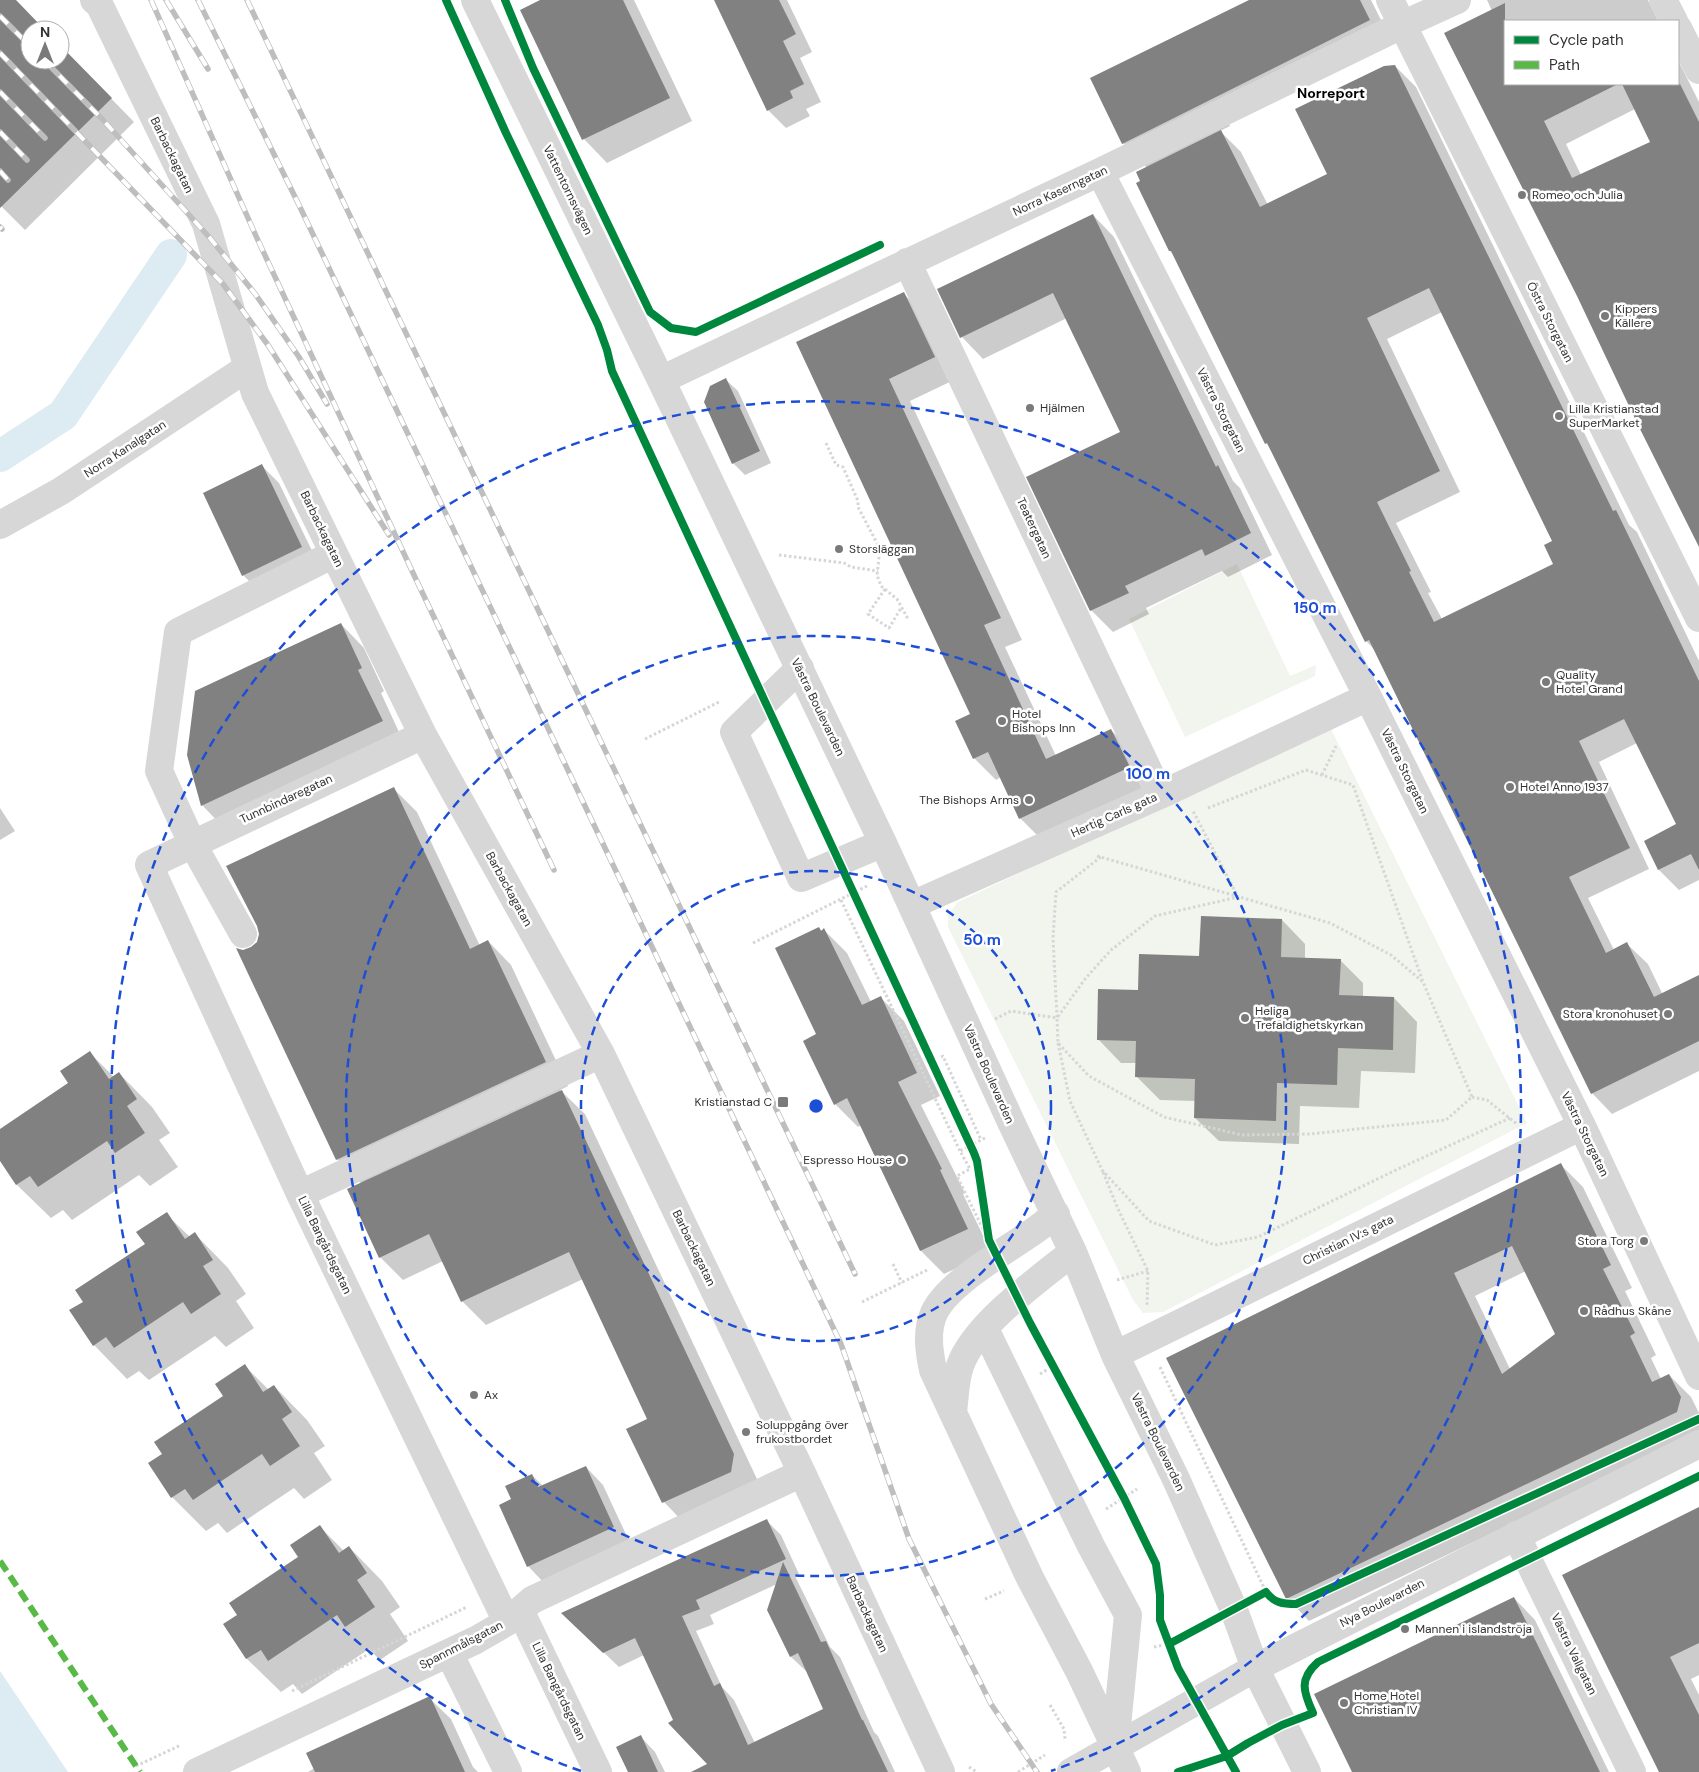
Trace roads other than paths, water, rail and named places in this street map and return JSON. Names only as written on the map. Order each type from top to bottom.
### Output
[{"type":"street","name":"Barbackagatan","points":[[94,0],[99,4],[206,224],[255,393],[423,735],[601,1054],[802,1473],[941,1772]]},
{"type":"street","name":"Vattentornsvägen","points":[[475,0],[661,380]]},
{"type":"street","name":"Östra Storgatan","points":[[1390,0],[1699,618]]},
{"type":"street","name":"Norra Kaserngatan","points":[[661,380],[1457,0]]},
{"type":"street","points":[[1664,0],[1674,20]]},
{"type":"street","points":[[1679,30],[1699,70]]},
{"type":"street","name":"Västra Storgatan","points":[[1100,172],[1368,697],[1582,1126],[1699,1376]]},
{"type":"street","name":"Teatergatan","points":[[907,262],[1170,790]]},
{"type":"street","name":"Norra Kanalgatan","points":[[0,525],[61,490],[247,368]]},
{"type":"street","name":"Västra Boulevarden","points":[[661,380],[897,872],[1010,1122],[1056,1214],[1115,1355],[1176,1479],[1234,1610],[1255,1668],[1307,1772]]},
{"type":"street","points":[[243,934],[192,843],[159,772],[178,632],[334,554]]},
{"type":"street","points":[[800,668],[734,732],[801,878],[883,843]]},
{"type":"street","name":"Hertig Carls gata","points":[[912,905],[1054,843],[1368,697]]},
{"type":"street","name":"Tunnbindaregatan","points":[[149,865],[423,735]]},
{"type":"street","name":"Lilla Bangårdsgatan","points":[[149,865],[300,1194],[494,1594],[514,1616],[598,1772]]},
{"type":"street","points":[[300,1194],[601,1054]]},
{"type":"street","name":"Christian IV:s gata","points":[[1115,1355],[1582,1126]]},
{"type":"street","points":[[1056,1214],[959,1284],[942,1300],[934,1312],[929,1330],[929,1350],[933,1370],[1030,1578],[1079,1671],[1127,1772]]},
{"type":"street","points":[[953,1412],[960,1366],[972,1343],[1017,1296],[1073,1252]]},
{"type":"street","points":[[985,1329],[1091,1546],[1128,1615],[1115,1747]]},
{"type":"street","name":"Nya Boulevarden","points":[[1071,1772],[1255,1668],[1699,1444]]},
{"type":"street","name":"Spannmålsgatan","points":[[197,1772],[476,1640],[514,1616],[532,1600],[802,1473]]},
{"type":"street","name":"Västra Vallgatan","points":[[1516,1535],[1632,1772]]},
{"type":"street","points":[[449,1653],[508,1772]]},
{"type":"waterway","points":[[0,456],[63,415],[171,255]]},
{"type":"railway","points":[[151,0],[256,236],[554,870]]},
{"type":"railway","points":[[166,0],[208,69]]},
{"type":"railway","points":[[198,0],[299,205],[841,1344],[909,1539],[991,1704],[1037,1772]]},
{"type":"railway","points":[[247,0],[855,1274]]},
{"type":"railway","points":[[0,16],[20,36]]},
{"type":"railway","points":[[0,53],[223,284],[268,345],[389,535]]},
{"type":"railway","points":[[54,70],[103,120],[210,238],[256,295],[299,357],[327,404]]},
{"type":"railway","points":[[0,92],[45,138]]},
{"type":"railway","points":[[0,132],[27,160]]},
{"type":"railway","points":[[0,171],[8,180]]},
{"type":"place","name":"Romeo och Julia","points":[[1522,195]]},
{"type":"place","name":"Kippers Källere","points":[[1605,316]]},
{"type":"place","name":"Hjälmen","points":[[1030,408]]},
{"type":"place","name":"Lilla Kristianstad SuperMarket","points":[[1559,416]]},
{"type":"place","name":"Storsläggan","points":[[839,549]]},
{"type":"place","name":"Quality Hotel Grand","points":[[1546,682]]},
{"type":"place","name":"Hotel Bishops Inn","points":[[1002,721]]},
{"type":"place","name":"Hotel Anno 1937","points":[[1510,787]]},
{"type":"place","name":"The Bishops Arms","points":[[1029,800]]},
{"type":"place","name":"Stora kronohuset","points":[[1668,1014]]},
{"type":"place","name":"Heliga Trefaldighetskyrkan","points":[[1245,1018]]},
{"type":"place","name":"Kristianstad C","points":[[783,1102]]},
{"type":"place","name":"Espresso House","points":[[902,1160]]},
{"type":"place","name":"Stora Torg","points":[[1644,1241]]},
{"type":"place","name":"Rådhus Skåne","points":[[1584,1311]]},
{"type":"place","name":"Ax","points":[[474,1395]]},
{"type":"place","name":"Soluppgång över frukostbordet","points":[[746,1432]]},
{"type":"place","name":"Mannen i islandströja","points":[[1405,1629]]},
{"type":"place","name":"Home Hotel Christian IV","points":[[1344,1703]]},
{"type":"district","name":"Norreport","points":[[1331,93]]}]
